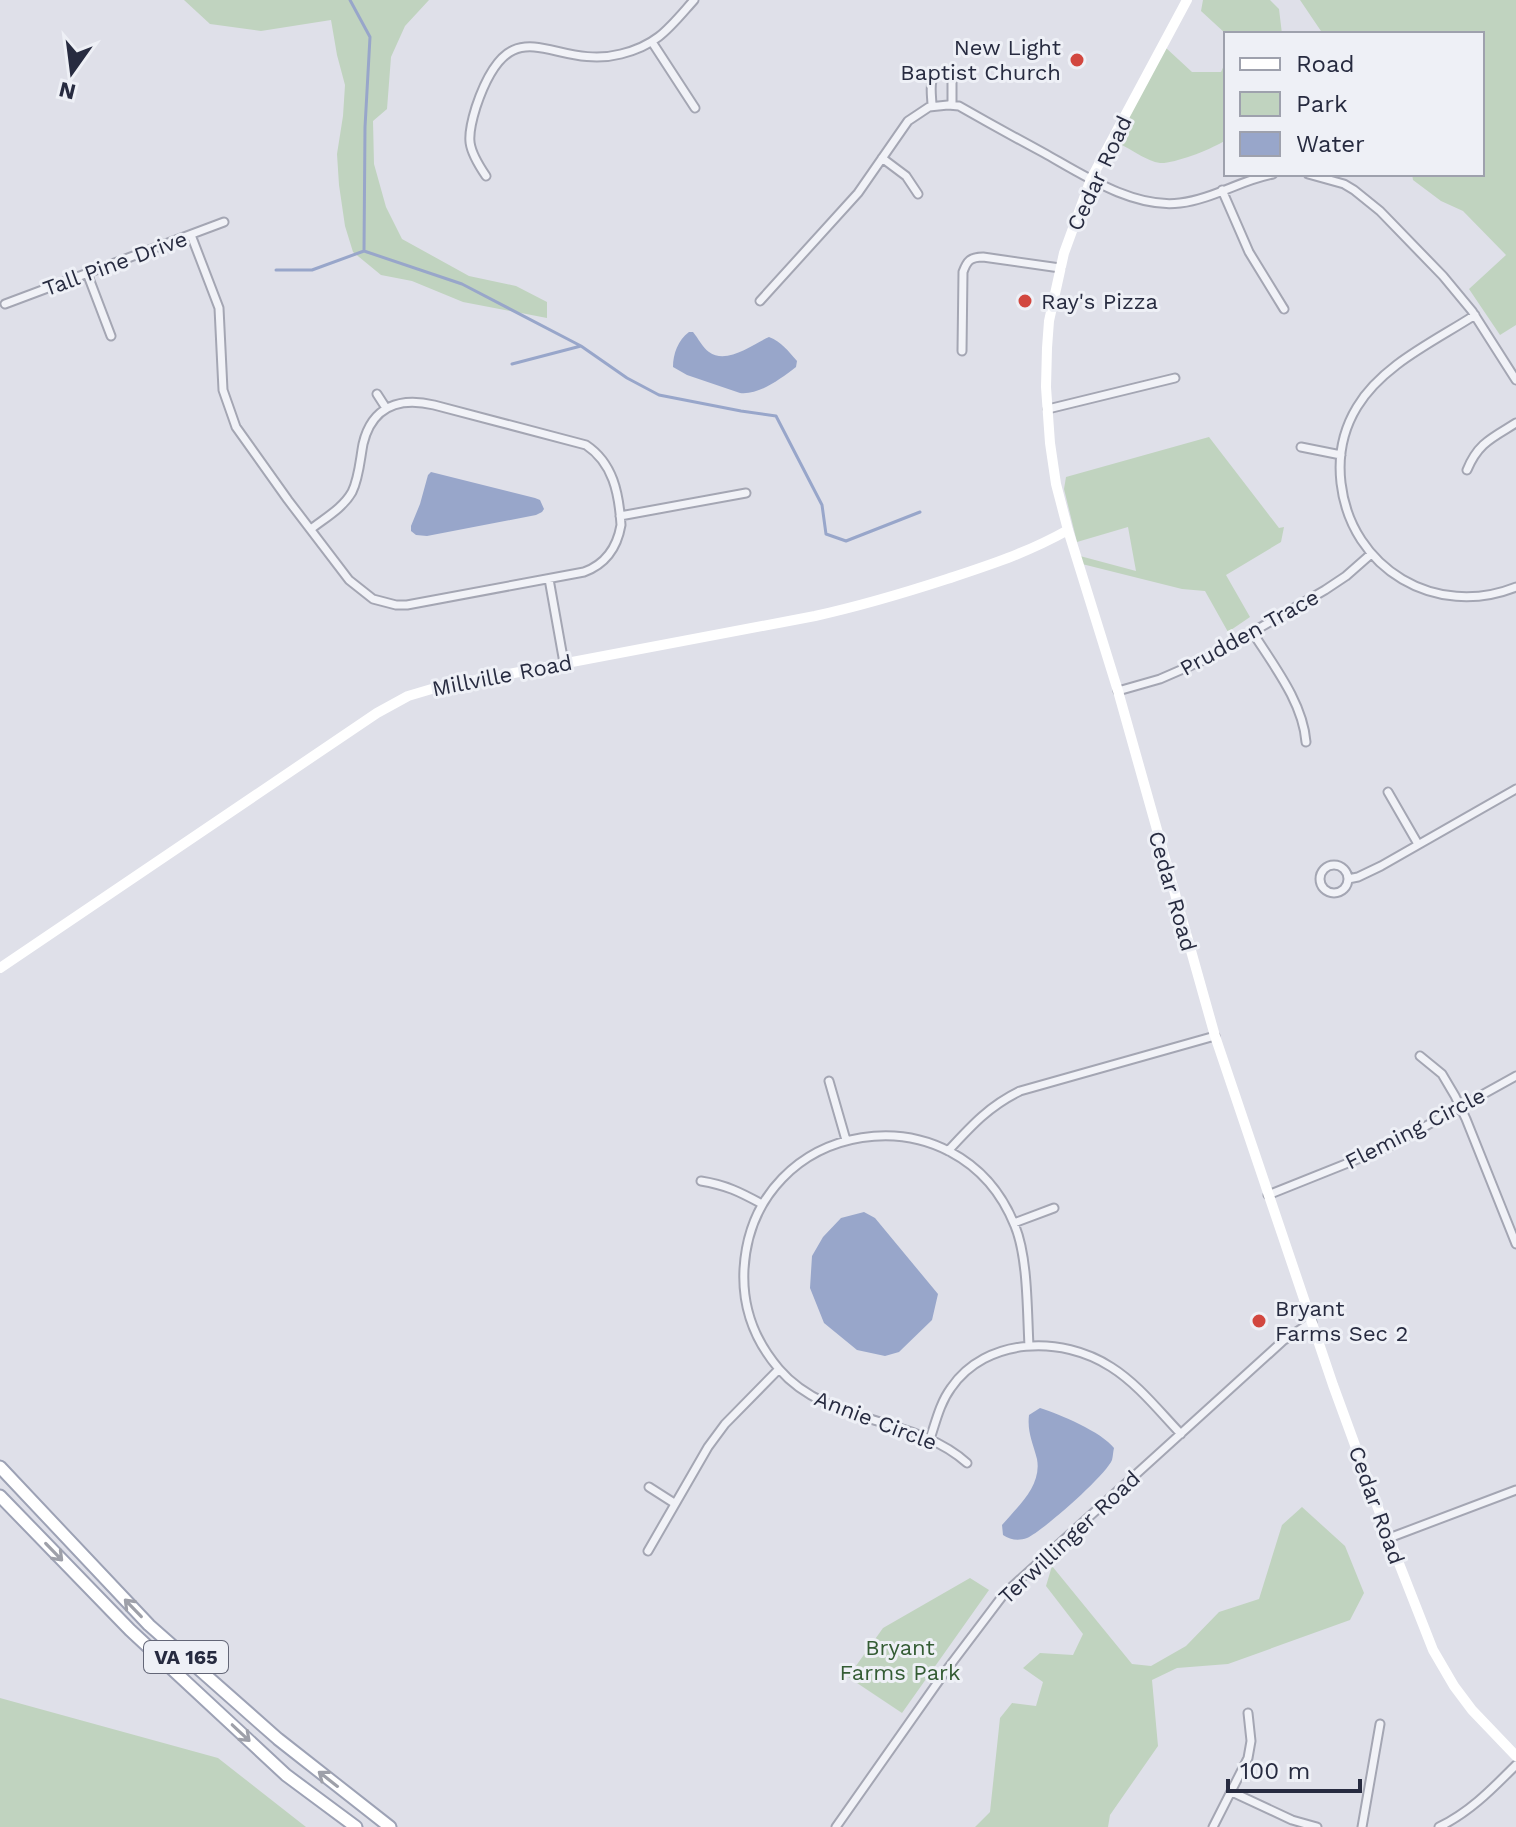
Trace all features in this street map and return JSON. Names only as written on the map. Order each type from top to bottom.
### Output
[{"type":"main road","name":"VA 165","points":[[0,1467],[149,1625],[278,1739],[390,1827]]},
{"type":"main road","name":"VA 165","points":[[0,1496],[152,1651],[286,1775],[356,1827]]},
{"type":"street","points":[[486,176],[475,158],[468,137],[482,89],[502,57],[523,47],[596,57],[637,50],[666,32],[694,0]]},
{"type":"street","name":"Cedar Road","points":[[1187,0],[1091,179],[1071,228],[1060,268],[1047,348],[1048,409],[1056,484],[1215,1036],[1333,1385],[1423,1628],[1445,1673],[1472,1710],[1516,1756]]},
{"type":"street","points":[[652,42],[695,108]]},
{"type":"street","points":[[932,106],[931,81],[938,72],[945,72],[952,80],[952,105]]},
{"type":"street","points":[[760,301],[858,193],[908,121],[932,106],[959,106],[1091,179],[1133,197],[1161,204],[1191,202],[1263,176]]},
{"type":"street","points":[[882,158],[906,176],[918,194]]},
{"type":"street","points":[[1324,176],[1354,190],[1380,211],[1443,276],[1475,315],[1516,380]]},
{"type":"street","points":[[1344,184],[1347,176]]},
{"type":"street","points":[[1222,190],[1249,252],[1284,309]]},
{"type":"street","name":"Tall Pine Drive","points":[[5,304],[224,222]]},
{"type":"street","points":[[191,235],[219,308],[221,377],[236,427],[311,529],[356,587],[373,599],[396,605],[422,603],[584,572],[611,554],[621,525],[610,471],[605,461],[586,445],[423,403],[403,402],[386,408],[374,419],[364,438],[357,479],[350,495],[311,529]]},
{"type":"street","points":[[962,351],[963,272],[967,262],[973,257],[983,257],[1060,268]]},
{"type":"street","points":[[87,273],[111,336]]},
{"type":"street","points":[[1475,315],[1408,357],[1368,390],[1344,436],[1340,470],[1345,507],[1360,540],[1371,554],[1388,571],[1407,582],[1460,597],[1478,597],[1516,587]]},
{"type":"street","points":[[1048,409],[1175,378]]},
{"type":"street","points":[[377,394],[386,408]]},
{"type":"street","points":[[1467,470],[1478,449],[1516,423]]},
{"type":"street","points":[[1301,447],[1341,455]]},
{"type":"street","points":[[620,516],[746,493]]},
{"type":"street","name":"Millville Road","points":[[0,968],[400,700],[435,688],[865,604],[1011,558],[1068,530]]},
{"type":"street","name":"Prudden Trace","points":[[1118,691],[1176,673],[1253,633],[1335,583],[1371,554]]},
{"type":"street","points":[[549,579],[564,663]]},
{"type":"street","points":[[1253,633],[1282,679],[1304,725],[1306,742]]},
{"type":"street","points":[[1348,879],[1381,866],[1516,789]]},
{"type":"street","points":[[1388,792],[1418,844]]},
{"type":"street","points":[[948,1151],[973,1123],[995,1105],[1020,1091],[1215,1036]]},
{"type":"street","points":[[1420,1056],[1442,1074],[1460,1108],[1516,1244]]},
{"type":"street","name":"Fleming Circle","points":[[1268,1195],[1388,1147],[1516,1076]]},
{"type":"street","points":[[829,1081],[846,1140]]},
{"type":"street","name":"Annie Circle","points":[[967,1463],[952,1449],[930,1439],[837,1408],[806,1393],[779,1369],[764,1350],[752,1325],[744,1293],[747,1241],[762,1204],[784,1177],[809,1156],[846,1140],[889,1135],[917,1139],[948,1151],[987,1180],[1014,1223],[1024,1269],[1029,1346]]},
{"type":"street","points":[[701,1181],[723,1184],[762,1204]]},
{"type":"street","points":[[1014,1223],[1054,1208]]},
{"type":"street","name":"Terwillinger Road","points":[[836,1827],[1004,1594],[1284,1340],[1312,1322]]},
{"type":"street","points":[[930,1439],[940,1408],[960,1376],[994,1354],[1029,1346],[1072,1350],[1105,1363],[1130,1381],[1181,1434]]},
{"type":"street","points":[[648,1551],[708,1447],[725,1424],[779,1369]]},
{"type":"street","points":[[649,1487],[674,1503]]},
{"type":"street","points":[[1389,1538],[1516,1490]]},
{"type":"street","points":[[1213,1827],[1250,1753],[1248,1713]]},
{"type":"street","points":[[1362,1827],[1380,1724]]},
{"type":"street","points":[[1439,1827],[1456,1824],[1516,1765]]},
{"type":"street","points":[[1232,1792],[1292,1820],[1317,1827]]},
{"type":"green space","points":[[184,0],[429,0],[405,26],[391,57],[387,109],[373,121],[374,164],[386,207],[402,239],[469,276],[516,286],[547,302],[547,318],[463,302],[412,281],[381,275],[353,252],[345,226],[337,154],[345,85],[331,20],[261,31],[210,24]]},
{"type":"green space","points":[[1203,0],[1270,0],[1279,9],[1282,32],[1224,32],[1201,11]]},
{"type":"green space","points":[[1300,0],[1516,0],[1516,325],[1500,335],[1469,289],[1506,255],[1463,211],[1441,201],[1413,180],[1412,176],[1484,176],[1484,32],[1322,32]]},
{"type":"green space","points":[[1165,47],[1192,72],[1221,72],[1224,65],[1224,141],[1179,160],[1159,163],[1148,159],[1122,145],[1130,103]]},
{"type":"green space","points":[[1209,437],[1279,528],[1284,527],[1281,542],[1226,575],[1250,617],[1228,632],[1205,591],[1182,589],[1082,564],[1080,556],[1136,571],[1128,527],[1077,542],[1064,489],[1066,477]]},
{"type":"green space","points":[[1302,1507],[1345,1546],[1364,1593],[1350,1620],[1228,1664],[1177,1668],[1152,1680],[1158,1746],[1110,1815],[1108,1827],[975,1827],[990,1812],[1000,1718],[1012,1703],[1036,1706],[1043,1682],[1023,1668],[1040,1653],[1073,1655],[1083,1634],[1046,1586],[1052,1566],[1132,1664],[1151,1666],[1186,1646],[1219,1612],[1259,1599],[1282,1525]]},
{"type":"green space","name":"Bryant Farms Park","points":[[970,1578],[989,1590],[902,1713],[848,1677],[883,1628]]},
{"type":"green space","points":[[0,1698],[218,1758],[306,1827],[0,1827]]},
{"type":"water","points":[[689,332],[693,332],[709,352],[724,356],[740,352],[769,337],[788,350],[797,361],[796,367],[762,389],[740,393],[673,367],[677,348]]},
{"type":"water","points":[[431,472],[535,498],[540,500],[544,509],[536,515],[427,536],[416,535],[411,531],[411,526]]},
{"type":"water","points":[[864,1212],[875,1218],[938,1294],[932,1320],[899,1352],[885,1356],[857,1350],[824,1323],[810,1288],[812,1256],[823,1237],[841,1218]]},
{"type":"water","points":[[1040,1408],[1100,1436],[1114,1448],[1112,1458],[1087,1489],[1046,1525],[1027,1538],[1012,1539],[1003,1535],[1002,1525],[1027,1495],[1036,1478],[1037,1459],[1029,1415]]},
{"type":"waterway","points":[[350,0],[370,37],[365,127],[364,251]]},
{"type":"waterway","points":[[276,270],[312,270],[364,251],[462,284],[581,346],[627,378],[659,395],[776,416],[822,505],[826,534],[846,541],[920,512]]},
{"type":"waterway","points":[[512,364],[581,346]]},
{"type":"place","name":"New Light Baptist Church","points":[[1077,60]]},
{"type":"place","name":"Ray's Pizza","points":[[1025,301]]},
{"type":"place","name":"Bryant Farms Sec 2","points":[[1259,1321]]}]
